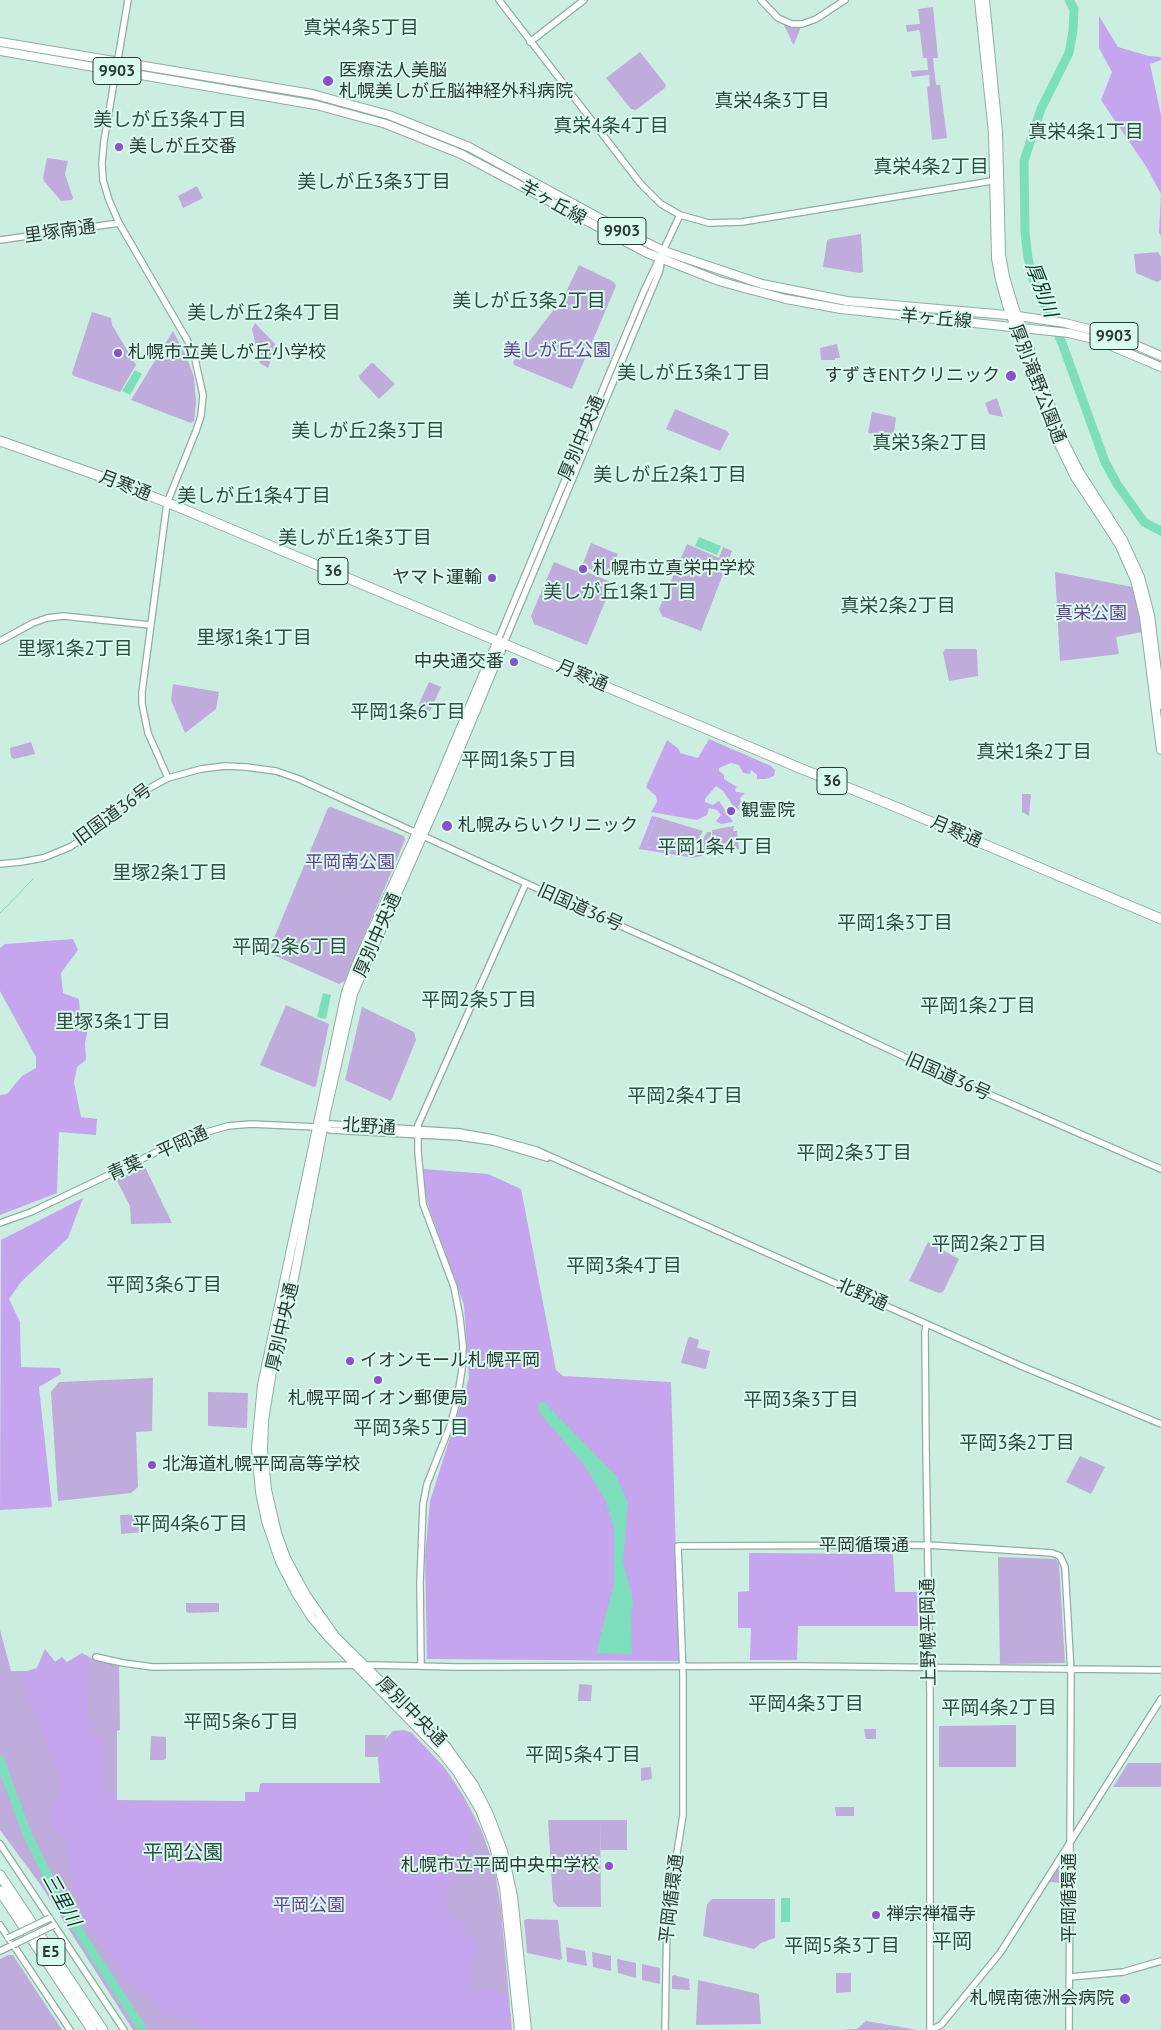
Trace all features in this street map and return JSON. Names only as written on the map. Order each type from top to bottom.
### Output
[{"type":"highway","name":"月寒通","points":[[0,441],[100,476],[167,503],[1161,919]]},
{"type":"highway","name":"E5","points":[[0,1875],[103,2030]]},
{"type":"highway","name":"E5","points":[[0,1891],[92,2030]]},
{"type":"main road","name":"厚別滝野公園通","points":[[979,0],[996,180]]},
{"type":"main road","name":"厚別滝野公園通","points":[[985,0],[998,122],[996,258],[1000,280],[1019,327],[1058,442],[1079,483],[1118,544],[1135,580],[1144,617],[1161,750]]},
{"type":"main road","name":"羊ヶ丘線","points":[[0,42],[312,94],[389,115],[469,147],[662,255],[744,279],[814,295],[867,303],[1015,316],[1064,323],[1112,335],[1161,356]]},
{"type":"main road","name":"羊ヶ丘線","points":[[0,52],[316,105],[386,124],[461,154],[618,238],[744,288],[816,305],[860,312],[1039,328],[1068,333],[1097,340],[1161,368]]},
{"type":"main road","name":"厚別滝野公園通","points":[[1019,327],[1063,440],[1080,474],[1123,540],[1140,577],[1150,615],[1161,706]]},
{"type":"main road","name":"厚別中央通","points":[[501,642],[353,994],[321,1127],[294,1278],[268,1391],[264,1420],[263,1450],[266,1490],[271,1514],[286,1558],[296,1579],[320,1617],[359,1665],[442,1753],[463,1781],[480,1810],[494,1846],[504,1887],[519,2030]]},
{"type":"main road","name":"厚別中央通","points":[[359,1665],[446,1746],[474,1785],[488,1812],[505,1858],[513,1896],[526,2030]]},
{"type":"street","points":[[128,0],[104,141],[102,171],[109,200],[119,223],[194,350],[202,395],[201,416],[167,503],[150,625],[142,704],[148,733],[168,778]]},
{"type":"street","points":[[498,0],[644,188],[661,204],[680,215],[709,223],[742,222],[996,180]]},
{"type":"street","points":[[530,42],[584,0]]},
{"type":"street","points":[[761,0],[772,15],[792,24],[802,24],[816,19],[845,0]]},
{"type":"street","name":"厚別中央通","points":[[501,642],[660,270],[662,255],[680,215]]},
{"type":"street","name":"里塚南通","points":[[0,240],[119,223]]},
{"type":"street","points":[[0,641],[33,623],[47,618],[63,616],[150,625]]},
{"type":"street","name":"旧国道36号","points":[[0,864],[43,858],[70,846],[90,834],[133,797],[168,778],[201,769],[225,766],[267,769],[299,779],[806,1010],[922,1065],[1161,1169]]},
{"type":"street","points":[[421,1666],[420,1566],[423,1504],[427,1484],[450,1426],[456,1405],[462,1369],[463,1346],[454,1287],[423,1204],[418,1125],[526,883]]},
{"type":"street","name":"青葉・平岡通","points":[[2,1223],[31,1212],[200,1133],[228,1126],[251,1124],[321,1127]]},
{"type":"street","name":"北野通","points":[[321,1127],[330,1130],[458,1132],[493,1138],[536,1150],[926,1325],[1161,1424]]},
{"type":"street","name":"上野幌平岡通","points":[[926,1325],[930,2030]]},
{"type":"street","name":"平岡循環通","points":[[664,2030],[667,1916],[682,1815],[682,1666],[678,1546],[928,1545],[1052,1553],[1060,1556],[1065,1567],[1071,1668],[1070,2030]]},
{"type":"street","points":[[96,1657],[153,1667],[359,1665],[929,1666],[1161,1670]]},
{"type":"street","points":[[930,2030],[941,2025],[1000,1953],[1161,1699]]},
{"type":"street","points":[[0,1844],[124,2030]]},
{"type":"street","points":[[0,1942],[50,1918]]},
{"type":"street","points":[[0,1925],[70,2030]]},
{"type":"street","points":[[0,1951],[54,1925]]},
{"type":"street","points":[[1070,1977],[1123,1972],[1161,1961]]},
{"type":"green space","points":[[933,7],[938,58],[933,58],[936,85],[940,85],[947,138],[932,140],[927,88],[930,85],[929,75],[912,77],[911,71],[928,70],[927,58],[923,58],[919,30],[907,32],[906,25],[920,24],[918,9]]},
{"type":"green space","points":[[1099,16],[1118,47],[1149,56],[1161,57],[1161,60],[1150,64],[1161,115],[1161,194],[1147,168],[1101,100],[1112,72],[1099,48]]},
{"type":"green space","points":[[784,25],[801,27],[794,44],[793,44]]},
{"type":"green space","points":[[640,52],[666,85],[665,88],[636,110],[631,109],[606,78]]},
{"type":"green space","points":[[47,158],[68,161],[65,174],[72,200],[61,201],[44,181]]},
{"type":"green space","points":[[197,186],[203,198],[183,208],[178,196]]},
{"type":"green space","points":[[1161,194],[1161,236],[1159,233]]},
{"type":"green space","points":[[861,234],[863,272],[823,267],[827,241],[829,239]]},
{"type":"green space","points":[[1158,252],[1161,257],[1161,280],[1157,282],[1136,273],[1134,254]]},
{"type":"green space","name":"美しが丘公園","points":[[579,265],[614,282],[616,286],[572,389],[514,365],[513,362],[563,298]]},
{"type":"green space","points":[[92,312],[111,318],[112,325],[136,365],[120,392],[74,376],[72,373]]},
{"type":"green space","points":[[255,323],[276,345],[268,368],[260,363],[252,329]]},
{"type":"green space","points":[[173,331],[187,358],[194,377],[196,403],[194,421],[191,423],[131,400]]},
{"type":"green space","points":[[837,344],[840,358],[821,360],[820,348]]},
{"type":"green space","points":[[371,363],[395,384],[379,399],[359,376]]},
{"type":"green space","points":[[997,398],[1003,417],[989,414],[985,403]]},
{"type":"green space","points":[[675,409],[727,431],[729,434],[720,451],[666,429]]},
{"type":"green space","points":[[872,412],[895,417],[893,437],[868,433]]},
{"type":"green space","points":[[591,543],[618,554],[609,577],[582,566]]},
{"type":"green space","points":[[687,544],[719,558],[723,547],[732,551],[701,631],[662,616],[659,609]]},
{"type":"green space","points":[[554,562],[576,571],[578,568],[613,583],[587,645],[534,624],[531,616]]},
{"type":"green space","name":"真栄公園","points":[[1055,572],[1133,587],[1142,632],[1116,637],[1119,654],[1060,661]]},
{"type":"green space","points":[[945,649],[977,650],[978,676],[949,681],[943,653]]},
{"type":"green space","points":[[429,682],[441,687],[430,711],[418,706]]},
{"type":"green space","points":[[173,684],[219,692],[216,709],[185,733],[171,700]]},
{"type":"green space","points":[[709,739],[771,766],[775,770],[774,776],[766,779],[757,779],[757,775],[751,770],[750,774],[743,773],[739,765],[731,763],[719,768],[719,771],[724,775],[724,779],[737,787],[735,789],[736,792],[745,793],[740,798],[741,803],[738,807],[740,809],[743,807],[744,813],[734,807],[723,791],[716,786],[705,799],[705,802],[713,805],[719,801],[733,822],[721,824],[716,821],[721,815],[717,810],[709,808],[707,815],[697,820],[651,812],[657,802],[656,796],[646,787],[667,740],[679,749],[680,753],[698,758]]},
{"type":"green space","points":[[31,742],[35,754],[14,759],[11,757],[10,748]]},
{"type":"green space","points":[[1022,794],[1031,794],[1029,816],[1022,812]]},
{"type":"green space","name":"平岡南公園","points":[[331,807],[404,836],[405,840],[345,981],[339,984],[269,953],[328,808]]},
{"type":"green space","points":[[652,816],[657,817],[645,847],[688,853],[690,854],[688,857],[639,849]]},
{"type":"green space","points":[[657,817],[703,831],[690,854],[645,847]]},
{"type":"green space","points":[[734,826],[733,831],[737,831],[739,849],[736,849],[735,846],[721,848],[720,846],[717,847],[717,844],[713,844],[712,830]]},
{"type":"green space","points":[[707,832],[711,832],[711,844],[709,844],[702,856],[691,858]]},
{"type":"green space","points":[[73,939],[78,950],[61,973],[63,993],[79,999],[80,1016],[88,1029],[85,1043],[86,1060],[77,1067],[74,1082],[81,1117],[97,1119],[96,1135],[59,1132],[57,1193],[0,1215],[0,1095],[7,1094],[22,1076],[36,1068],[36,1057],[0,991],[0,948],[5,944]]},
{"type":"green space","points":[[286,1005],[329,1024],[316,1086],[314,1087],[260,1065]]},
{"type":"green space","points":[[362,1007],[414,1032],[416,1040],[391,1101],[345,1080]]},
{"type":"green space","points":[[142,1166],[145,1167],[172,1223],[131,1224],[130,1206],[117,1181],[118,1177]]},
{"type":"green space","points":[[423,1169],[488,1174],[521,1189],[556,1370],[563,1376],[671,1382],[679,1661],[427,1659],[425,1556],[430,1501],[469,1378],[464,1305],[427,1202]]},
{"type":"green space","points":[[83,1198],[68,1238],[21,1282],[9,1299],[20,1322],[21,1367],[60,1368],[61,1374],[39,1387],[52,1507],[0,1510],[1,1240]]},
{"type":"green space","points":[[928,1242],[959,1259],[943,1292],[939,1293],[909,1281]]},
{"type":"green space","points":[[688,1338],[699,1340],[697,1348],[710,1351],[706,1369],[681,1363]]},
{"type":"green space","points":[[153,1378],[152,1431],[136,1432],[138,1487],[131,1493],[58,1501],[51,1392],[59,1382]]},
{"type":"green space","points":[[208,1392],[248,1393],[247,1428],[208,1426]]},
{"type":"green space","points":[[1080,1456],[1105,1467],[1091,1494],[1066,1482]]},
{"type":"green space","points":[[145,1514],[144,1532],[121,1534],[120,1515]]},
{"type":"green space","points":[[749,1553],[893,1554],[895,1592],[918,1592],[918,1626],[798,1626],[797,1660],[750,1660],[751,1628],[738,1628],[738,1592],[749,1591]]},
{"type":"green space","points":[[998,1557],[1056,1559],[1059,1564],[1065,1663],[1000,1664]]},
{"type":"green space","points":[[186,1603],[219,1603],[219,1612],[188,1613],[186,1611]]},
{"type":"green space","name":"平岡公園","points":[[0,1630],[11,1671],[27,1671],[37,1668],[45,1649],[55,1662],[62,1657],[67,1662],[82,1653],[93,1659],[119,1665],[120,1730],[117,1731],[117,1800],[245,1801],[245,1792],[259,1792],[260,1784],[262,1783],[380,1783],[378,1758],[380,1750],[378,1757],[365,1757],[365,1735],[387,1735],[385,1740],[393,1731],[404,1730],[412,1733],[445,1768],[463,1795],[481,1829],[489,1852],[495,1871],[501,1909],[512,2030],[133,2030],[40,1884],[0,1830]]},
{"type":"green space","name":"平岡公園","points":[[45,1650],[55,1662],[62,1658],[67,1664],[81,1654],[87,1659],[88,1722],[93,1723],[93,1736],[102,1736],[102,1792],[116,1792],[117,1801],[245,1802],[245,1792],[259,1792],[262,1783],[381,1784],[379,1758],[387,1738],[394,1732],[404,1731],[413,1734],[445,1770],[462,1795],[475,1824],[467,1852],[455,1869],[445,1901],[447,1910],[454,1920],[464,1920],[467,1924],[463,1932],[477,1940],[478,1944],[469,1977],[469,1986],[472,1989],[487,1988],[507,1995],[511,2030],[205,2030],[188,2018],[165,2016],[147,1996],[129,1982],[89,1924],[74,1889],[66,1843],[62,1835],[52,1827],[49,1820],[50,1811],[61,1793],[59,1775],[22,1680],[26,1672],[37,1668]]},
{"type":"green space","points":[[579,1684],[592,1685],[591,1701],[578,1701]]},
{"type":"green space","points":[[1016,1725],[1016,1767],[939,1767],[939,1726]]},
{"type":"green space","points":[[864,1729],[876,1729],[876,1739],[866,1739]]},
{"type":"green space","points":[[151,1736],[166,1737],[166,1758],[164,1760],[150,1760]]},
{"type":"green space","points":[[1128,1763],[1161,1763],[1161,1787],[1113,1787]]},
{"type":"green space","points":[[651,1767],[652,1779],[641,1781],[641,1768]]},
{"type":"green space","points":[[835,1807],[854,1807],[854,1816],[836,1816]]},
{"type":"green space","points":[[548,1820],[600,1820],[601,1907],[558,1907],[553,1901]]},
{"type":"green space","points":[[600,1820],[627,1820],[627,1850],[600,1850]]},
{"type":"green space","points":[[1061,1864],[1064,1864],[1064,1883],[1049,1882]]},
{"type":"green space","points":[[712,1899],[775,1899],[775,1938],[761,1943],[754,1949],[703,1936],[707,1904]]},
{"type":"green space","points":[[526,1919],[558,1920],[562,1959],[527,1953],[524,1921]]},
{"type":"green space","points":[[566,1947],[585,1951],[587,1966],[567,1962]]},
{"type":"green space","points":[[592,1952],[611,1956],[611,1971],[593,1967]]},
{"type":"green space","points":[[13,1955],[62,2030],[0,2030],[0,1959]]},
{"type":"green space","points":[[617,1959],[636,1963],[636,1978],[618,1973]]},
{"type":"green space","points":[[642,1964],[660,1968],[660,1984],[642,1980]]},
{"type":"green space","points":[[836,1973],[851,1973],[851,1992],[836,1993]]},
{"type":"green space","points":[[672,1976],[689,1979],[690,1990],[672,1989]]},
{"type":"green space","points":[[698,1980],[759,1994],[761,2024],[696,2025]]},
{"type":"green space","points":[[866,2021],[917,2030],[840,2030],[857,2029]]},
{"type":"shaded area","points":[[135,370],[142,374],[130,395],[122,391]]},
{"type":"shaded area","points":[[699,537],[721,546],[717,555],[695,546]]},
{"type":"shaded area","points":[[323,993],[331,995],[326,1019],[317,1017]]},
{"type":"shaded area","points":[[543,1401],[616,1476],[628,1503],[623,1562],[633,1600],[631,1618],[632,1654],[596,1653],[614,1584],[614,1528],[606,1501],[585,1466],[539,1412],[539,1403]]},
{"type":"shaded area","points":[[781,1898],[790,1898],[790,1922],[781,1922]]},
{"type":"waterway","name":"厚別川","points":[[1069,0],[1074,9],[1069,53],[1041,109],[1024,161],[1025,232],[1028,258],[1033,280],[1062,343],[1105,462],[1117,484],[1144,522],[1161,531]]},
{"type":"waterway","name":"三里川","points":[[0,913],[33,879]]},
{"type":"waterway","name":"三里川","points":[[0,1760],[27,1834],[63,1907],[143,2030]]},
{"type":"place","name":"医療法人美脳 札幌美しが丘脳神経外科病院","points":[[328,81]]},
{"type":"place","name":"美しが丘交番","points":[[119,147]]},
{"type":"place","name":"札幌市立美しが丘小学校","points":[[118,353]]},
{"type":"place","name":"すずきENTクリニック","points":[[1011,376]]},
{"type":"place","name":"札幌市立真栄中学校","points":[[583,569]]},
{"type":"place","name":"ヤマト運輸","points":[[492,578]]},
{"type":"place","name":"中央通交番","points":[[514,662]]},
{"type":"place","name":"観霊院","points":[[731,811]]},
{"type":"place","name":"札幌みらいクリニック","points":[[447,826]]},
{"type":"place","name":"イオンモール札幌平岡","points":[[350,1361]]},
{"type":"place","name":"札幌平岡イオン郵便局","points":[[378,1380]]},
{"type":"place","name":"北海道札幌平岡高等学校","points":[[152,1465]]},
{"type":"place","name":"札幌市立平岡中央中学校","points":[[609,1866]]},
{"type":"place","name":"禅宗禅福寺","points":[[876,1915]]},
{"type":"place","name":"札幌南徳洲会病院","points":[[1125,1999]]},
{"type":"district","name":"真栄4条5丁目","points":[[361,29]]},
{"type":"district","name":"真栄4条3丁目","points":[[772,102]]},
{"type":"district","name":"美しが丘3条4丁目","points":[[170,121]]},
{"type":"district","name":"真栄4条4丁目","points":[[611,127]]},
{"type":"district","name":"真栄4条1丁目","points":[[1086,133]]},
{"type":"district","name":"真栄4条2丁目","points":[[931,168]]},
{"type":"district","name":"美しが丘3条3丁目","points":[[374,183]]},
{"type":"district","name":"美しが丘3条2丁目","points":[[529,302]]},
{"type":"district","name":"美しが丘2条4丁目","points":[[264,314]]},
{"type":"district","name":"美しが丘3条1丁目","points":[[694,374]]},
{"type":"district","name":"美しが丘2条3丁目","points":[[368,432]]},
{"type":"district","name":"真栄3条2丁目","points":[[930,444]]},
{"type":"district","name":"美しが丘2条1丁目","points":[[670,476]]},
{"type":"district","name":"美しが丘1条4丁目","points":[[254,497]]},
{"type":"district","name":"美しが丘1条3丁目","points":[[355,539]]},
{"type":"district","name":"美しが丘1条1丁目","points":[[620,593]]},
{"type":"district","name":"真栄2条2丁目","points":[[898,607]]},
{"type":"district","name":"里塚1条1丁目","points":[[254,639]]},
{"type":"district","name":"里塚1条2丁目","points":[[75,650]]},
{"type":"district","name":"平岡1条6丁目","points":[[408,713]]},
{"type":"district","name":"真栄1条2丁目","points":[[1034,753]]},
{"type":"district","name":"平岡1条5丁目","points":[[519,761]]},
{"type":"district","name":"平岡1条4丁目","points":[[715,848]]},
{"type":"district","name":"里塚2条1丁目","points":[[170,874]]},
{"type":"district","name":"平岡1条3丁目","points":[[895,924]]},
{"type":"district","name":"平岡2条6丁目","points":[[290,948]]},
{"type":"district","name":"平岡2条5丁目","points":[[479,1001]]},
{"type":"district","name":"平岡1条2丁目","points":[[978,1007]]},
{"type":"district","name":"里塚3条1丁目","points":[[113,1023]]},
{"type":"district","name":"平岡2条4丁目","points":[[685,1097]]},
{"type":"district","name":"平岡2条3丁目","points":[[854,1154]]},
{"type":"district","name":"平岡2条2丁目","points":[[989,1245]]},
{"type":"district","name":"平岡3条4丁目","points":[[624,1267]]},
{"type":"district","name":"平岡3条6丁目","points":[[164,1286]]},
{"type":"district","name":"平岡3条3丁目","points":[[801,1401]]},
{"type":"district","name":"平岡3条5丁目","points":[[411,1429]]},
{"type":"district","name":"平岡3条2丁目","points":[[1017,1444]]},
{"type":"district","name":"平岡4条6丁目","points":[[190,1525]]},
{"type":"district","name":"平岡4条3丁目","points":[[806,1705]]},
{"type":"district","name":"平岡4条2丁目","points":[[999,1709]]},
{"type":"district","name":"平岡5条6丁目","points":[[241,1723]]},
{"type":"district","name":"平岡5条4丁目","points":[[583,1756]]},
{"type":"district","name":"平岡公園","points":[[183,1853]]},
{"type":"district","name":"平岡","points":[[952,1942]]},
{"type":"district","name":"平岡5条3丁目","points":[[842,1947]]}]
